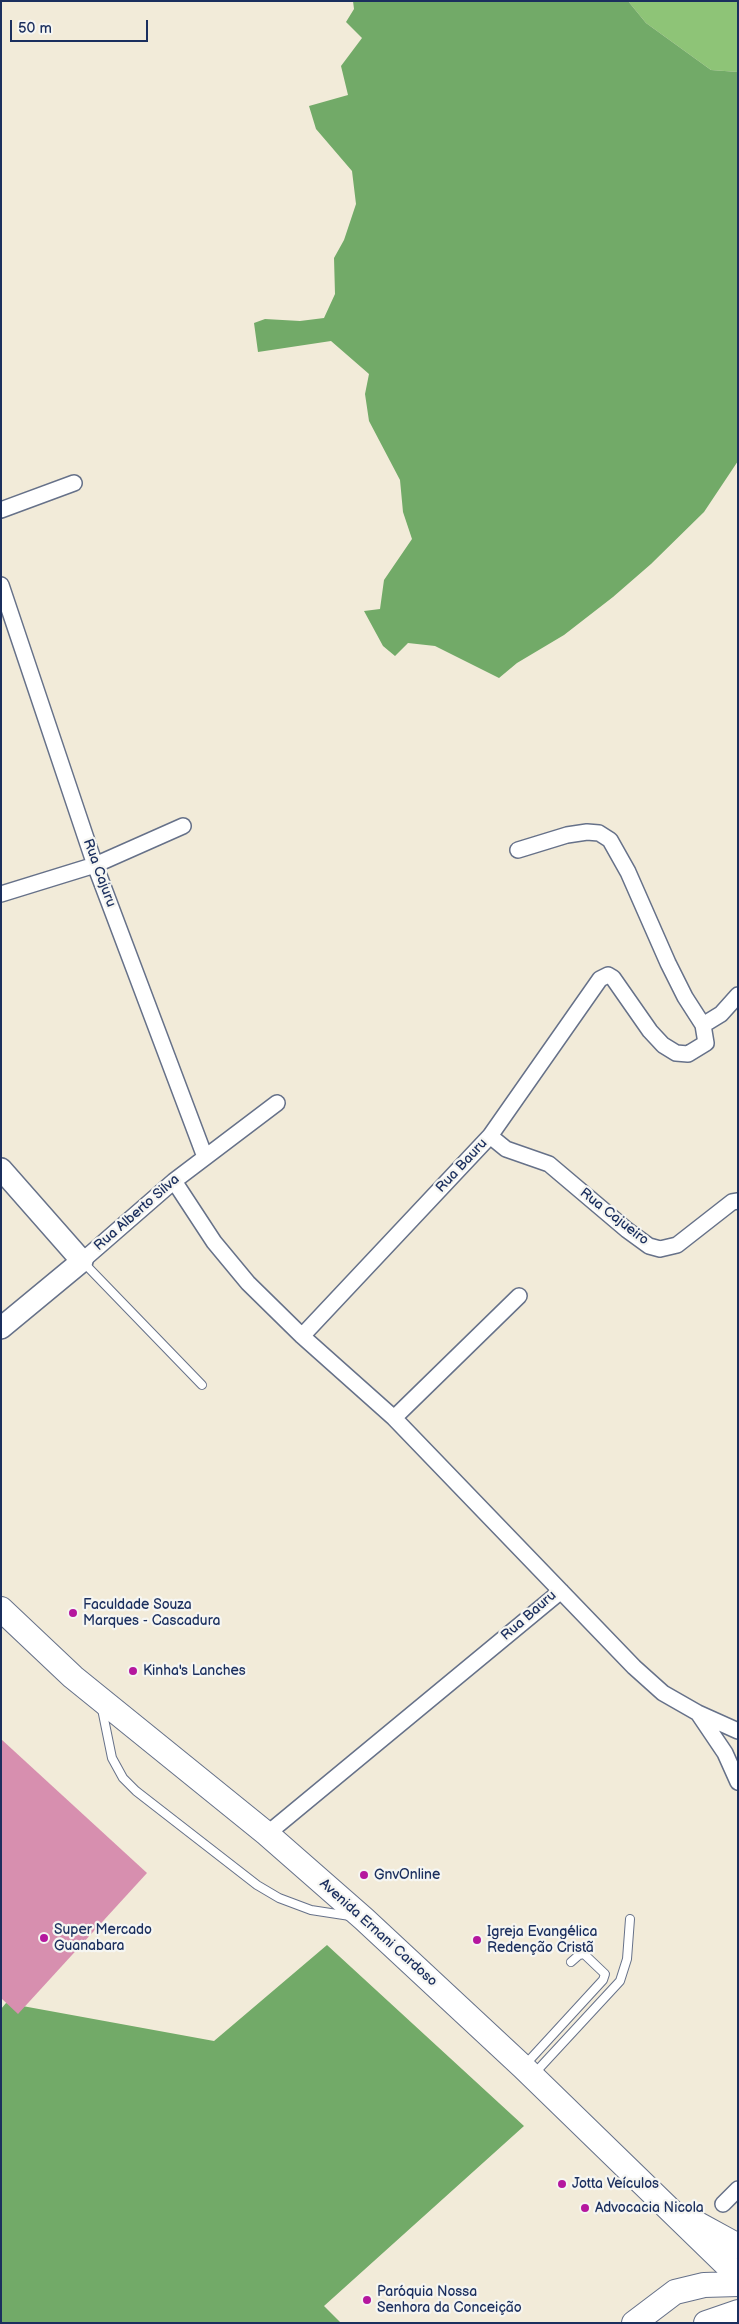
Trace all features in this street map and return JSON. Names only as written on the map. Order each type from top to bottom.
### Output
[{"type":"main road","name":"Avenida Ernani Cardoso","points":[[1,1609],[73,1676],[267,1834],[364,1919],[527,2072],[738,2276]]},
{"type":"main road","points":[[667,2206],[738,2246]]},
{"type":"main road","points":[[634,2323],[675,2292],[704,2285],[738,2284]]},
{"type":"main road","points":[[706,2323],[738,2312]]},
{"type":"street","points":[[1,510],[74,483]]},
{"type":"street","name":"Rua Cajuru","points":[[1,585],[95,865],[205,1157]]},
{"type":"street","points":[[1,894],[95,865],[183,826]]},
{"type":"street","points":[[518,850],[567,835],[588,832],[599,833],[610,840],[628,872],[668,963],[703,1025],[721,1014],[738,995]]},
{"type":"street","name":"Rua Bauru","points":[[302,1336],[490,1136],[600,979],[608,976],[614,978],[657,1040],[676,1053],[688,1054],[704,1046],[706,1040],[703,1025]]},
{"type":"street","name":"Rua Alberto Silva","points":[[1,1328],[174,1181],[277,1103]]},
{"type":"street","name":"Rua Cajueiro","points":[[490,1136],[506,1149],[549,1164],[627,1230],[649,1246],[660,1249],[677,1245],[732,1202],[738,1201]]},
{"type":"street","points":[[1,1169],[82,1261]]},
{"type":"street","name":"Rua Bauru","points":[[174,1181],[231,1264],[302,1336],[394,1418],[561,1591],[267,1834]]},
{"type":"street","points":[[394,1418],[519,1296]]},
{"type":"street","points":[[561,1591],[615,1648],[663,1693],[698,1713],[738,1731]]},
{"type":"street","points":[[698,1713],[725,1753],[738,1782]]},
{"type":"street","points":[[723,2204],[738,2189]]},
{"type":"lane","points":[[82,1261],[202,1384]]},
{"type":"lane","points":[[99,1698],[112,1758],[116,1768],[136,1791],[257,1885],[279,1898],[311,1910],[364,1919]]},
{"type":"lane","points":[[527,2072],[620,1981],[627,1959],[630,1919]]},
{"type":"lane","points":[[527,2072],[603,1980],[605,1974],[584,1954],[579,1955],[571,1962]]},
{"type":"green space","points":[[353,1],[628,1],[646,23],[711,70],[738,72],[738,461],[704,512],[651,564],[613,597],[564,635],[517,663],[499,678],[435,646],[408,643],[395,656],[383,646],[364,611],[380,609],[384,580],[412,539],[403,512],[400,480],[369,421],[365,394],[369,374],[331,341],[258,352],[254,323],[265,319],[300,321],[324,318],[335,294],[334,258],[344,240],[356,204],[352,171],[316,129],[309,106],[348,95],[341,66],[362,38],[346,22],[354,9]]},
{"type":"green space","points":[[628,1],[738,1],[738,72],[711,70],[646,23]]},
{"type":"green space","points":[[327,1945],[524,2126],[324,2306],[341,2323],[1,2323],[1,2009],[6,2003],[214,2041]]},
{"type":"building","name":"Super Mercado Guanabara","points":[[1,1739],[147,1873],[18,2014],[1,1998]]},
{"type":"place","name":"Faculdade Souza Marques - Cascadura","points":[[73,1613]]},
{"type":"place","name":"Kinha's Lanches","points":[[133,1671]]},
{"type":"place","name":"GnvOnline","points":[[364,1875]]},
{"type":"place","name":"Super Mercado Guanabara","points":[[44,1938]]},
{"type":"place","name":"Igreja Evangélica Redenção Cristã","points":[[477,1940]]},
{"type":"place","name":"Jotta Veículos","points":[[562,2184]]},
{"type":"place","name":"Advocacia Nicola","points":[[585,2208]]},
{"type":"place","name":"Paróquia Nossa Senhora da Conceição","points":[[367,2300]]}]
